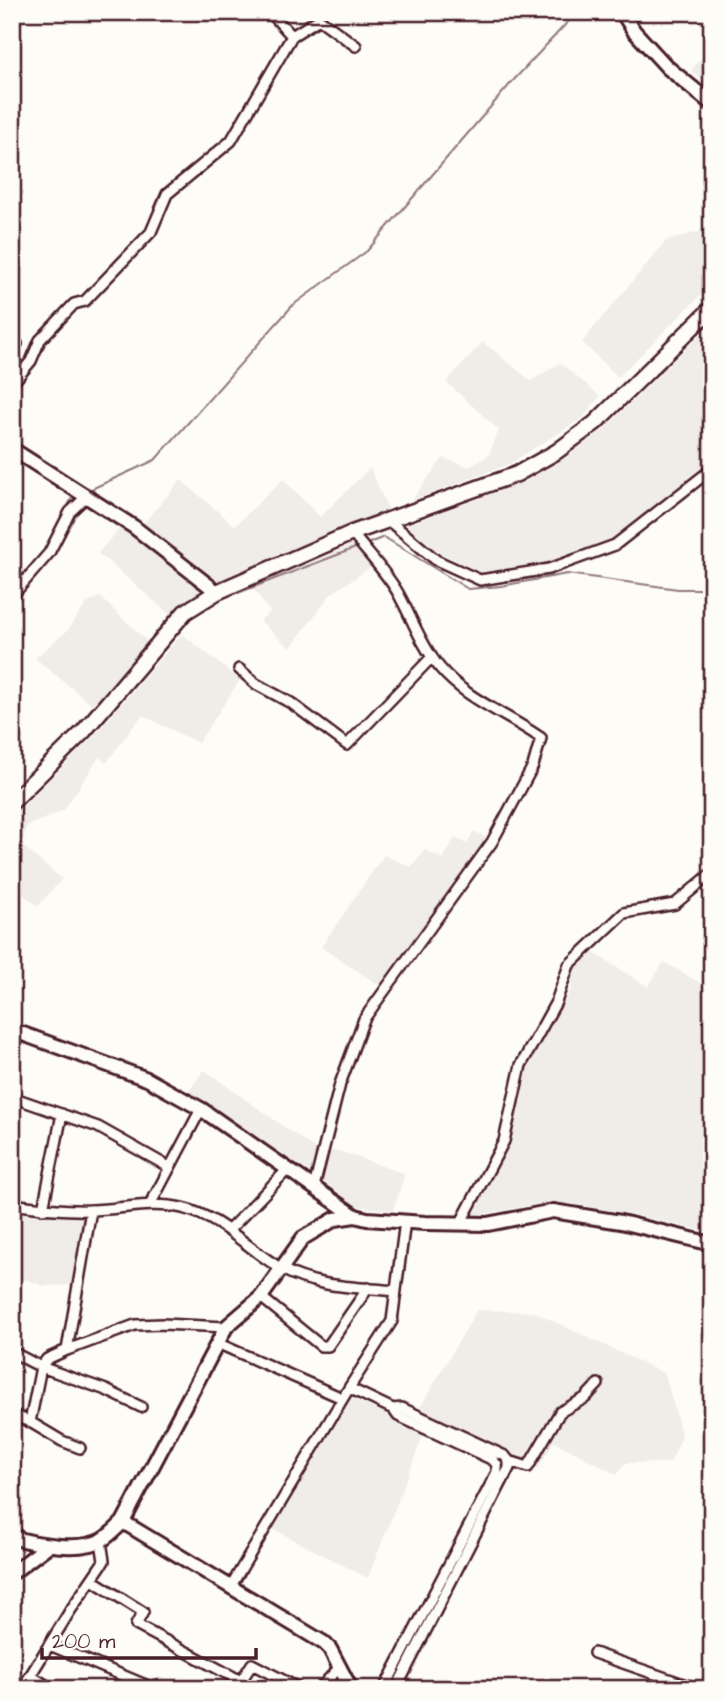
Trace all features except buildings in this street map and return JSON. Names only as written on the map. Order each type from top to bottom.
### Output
[{"type":"main road","points":[[622,12],[634,32],[667,67],[712,104]]},
{"type":"main road","points":[[12,802],[83,732],[186,612],[218,592],[352,533],[517,474],[556,452],[595,423],[712,309]]},
{"type":"main road","points":[[12,449],[134,527],[218,592]]},
{"type":"main road","points":[[12,1030],[147,1079],[201,1109],[355,1216],[367,1219],[488,1224],[553,1211],[621,1222],[712,1244]]},
{"type":"main road","points":[[12,1537],[49,1545],[85,1545],[101,1541],[123,1522],[226,1327],[261,1297],[303,1238],[335,1219],[355,1216]]},
{"type":"main road","points":[[123,1522],[324,1643],[330,1649],[351,1689]]},
{"type":"main road","points":[[12,1573],[49,1545]]},
{"type":"street","points":[[270,12],[292,36]]},
{"type":"street","points":[[12,384],[31,361],[40,340],[74,304],[85,301],[150,232],[167,194],[231,141],[292,36],[319,19],[356,46]]},
{"type":"street","points":[[388,520],[436,560],[480,580],[549,569],[615,545],[712,469]]},
{"type":"street","points":[[12,596],[49,553],[70,512],[87,496]]},
{"type":"street","points":[[314,1187],[340,1084],[364,1019],[492,842],[533,766],[541,738],[520,722],[472,698],[440,668],[418,636],[397,591],[352,533]]},
{"type":"street","points":[[239,669],[256,684],[291,703],[347,745],[432,657]]},
{"type":"street","points":[[460,1224],[504,1141],[521,1065],[556,1002],[569,965],[624,914],[675,904],[712,873]]},
{"type":"street","points":[[12,1097],[98,1127],[169,1167]]},
{"type":"street","points":[[150,1205],[201,1109]]},
{"type":"street","points":[[43,1209],[62,1114]]},
{"type":"street","points":[[229,1230],[288,1169]]},
{"type":"street","points":[[12,1204],[43,1209],[90,1210],[150,1205],[180,1207],[199,1212],[229,1230],[282,1269],[320,1283],[396,1291]]},
{"type":"street","points":[[67,1350],[90,1210]]},
{"type":"street","points":[[231,1586],[342,1398],[392,1321],[405,1221]]},
{"type":"street","points":[[261,1297],[321,1346],[328,1346],[368,1288]]},
{"type":"street","points":[[30,1422],[41,1367],[47,1359],[135,1325],[226,1327]]},
{"type":"street","points":[[217,1343],[342,1398]]},
{"type":"street","points":[[12,1352],[41,1367],[106,1390],[141,1407]]},
{"type":"street","points":[[393,1409],[402,1408],[505,1456],[509,1461],[528,1467],[560,1412],[586,1398],[598,1384]]},
{"type":"street","points":[[349,1388],[393,1409],[398,1416],[497,1465],[497,1472],[384,1689]]},
{"type":"street","points":[[12,1414],[80,1448]]},
{"type":"street","points":[[396,1689],[509,1468],[509,1461]]},
{"type":"street","points":[[12,1686],[19,1689],[31,1676],[104,1561],[101,1541]]},
{"type":"street","points":[[92,1580],[143,1612],[136,1625],[241,1681],[252,1664],[300,1689]]},
{"type":"street","points":[[50,1644],[155,1689]]},
{"type":"street","points":[[594,1653],[698,1689]]},
{"type":"street","points":[[319,1689],[339,1668]]},
{"type":"street","points":[[31,1676],[52,1689]]},
{"type":"shaded area","points":[[712,43],[712,87],[691,71]]},
{"type":"shaded area","points":[[712,228],[712,284],[618,377],[582,342],[666,241]]},
{"type":"shaded area","points":[[712,323],[712,459],[612,539],[547,562],[481,572],[440,553],[406,525],[522,483],[561,461],[602,431]]},
{"type":"shaded area","points":[[483,342],[531,381],[560,363],[600,396],[583,418],[509,464],[411,501],[443,458],[469,467],[489,455],[499,430],[446,382]]},
{"type":"shaded area","points":[[370,468],[388,509],[218,582],[142,525],[181,480],[235,526],[283,479],[320,517]]},
{"type":"shaded area","points":[[124,524],[207,591],[173,617],[98,553]]},
{"type":"shaded area","points":[[354,544],[371,567],[331,594],[290,648],[260,621],[270,612],[252,587]]},
{"type":"shaded area","points":[[100,597],[151,645],[96,708],[35,658],[68,630],[87,603]]},
{"type":"shaded area","points":[[182,634],[240,680],[198,743],[142,715],[106,763],[99,757],[64,810],[26,827],[22,846],[62,879],[38,906],[12,886],[12,817],[91,739]]},
{"type":"shaded area","points":[[474,831],[488,839],[382,987],[321,947],[384,855],[411,867],[425,850],[443,859],[455,838],[467,844]]},
{"type":"shaded area","points":[[592,952],[648,987],[664,962],[712,990],[712,1233],[623,1212],[553,1201],[473,1216],[510,1145],[526,1067],[571,990],[573,971]]},
{"type":"shaded area","points":[[204,1070],[318,1151],[311,1173],[189,1091]]},
{"type":"shaded area","points":[[336,1150],[405,1174],[393,1210],[356,1206],[322,1180],[330,1152]]},
{"type":"shaded area","points":[[12,1212],[84,1213],[71,1285],[44,1286],[12,1274]]},
{"type":"shaded area","points":[[477,1310],[534,1312],[665,1374],[682,1437],[670,1463],[625,1463],[617,1475],[554,1441],[538,1469],[418,1411]]},
{"type":"shaded area","points":[[351,1398],[425,1431],[368,1578],[273,1529]]},
{"type":"waterway","points":[[87,491],[155,460],[293,305],[367,251],[511,83],[577,12]]},
{"type":"waterway","points":[[43,553],[72,498],[75,497]]},
{"type":"waterway","points":[[367,544],[384,537],[468,589],[567,574],[678,589],[712,589]]},
{"type":"waterway","points":[[238,593],[358,547]]}]
